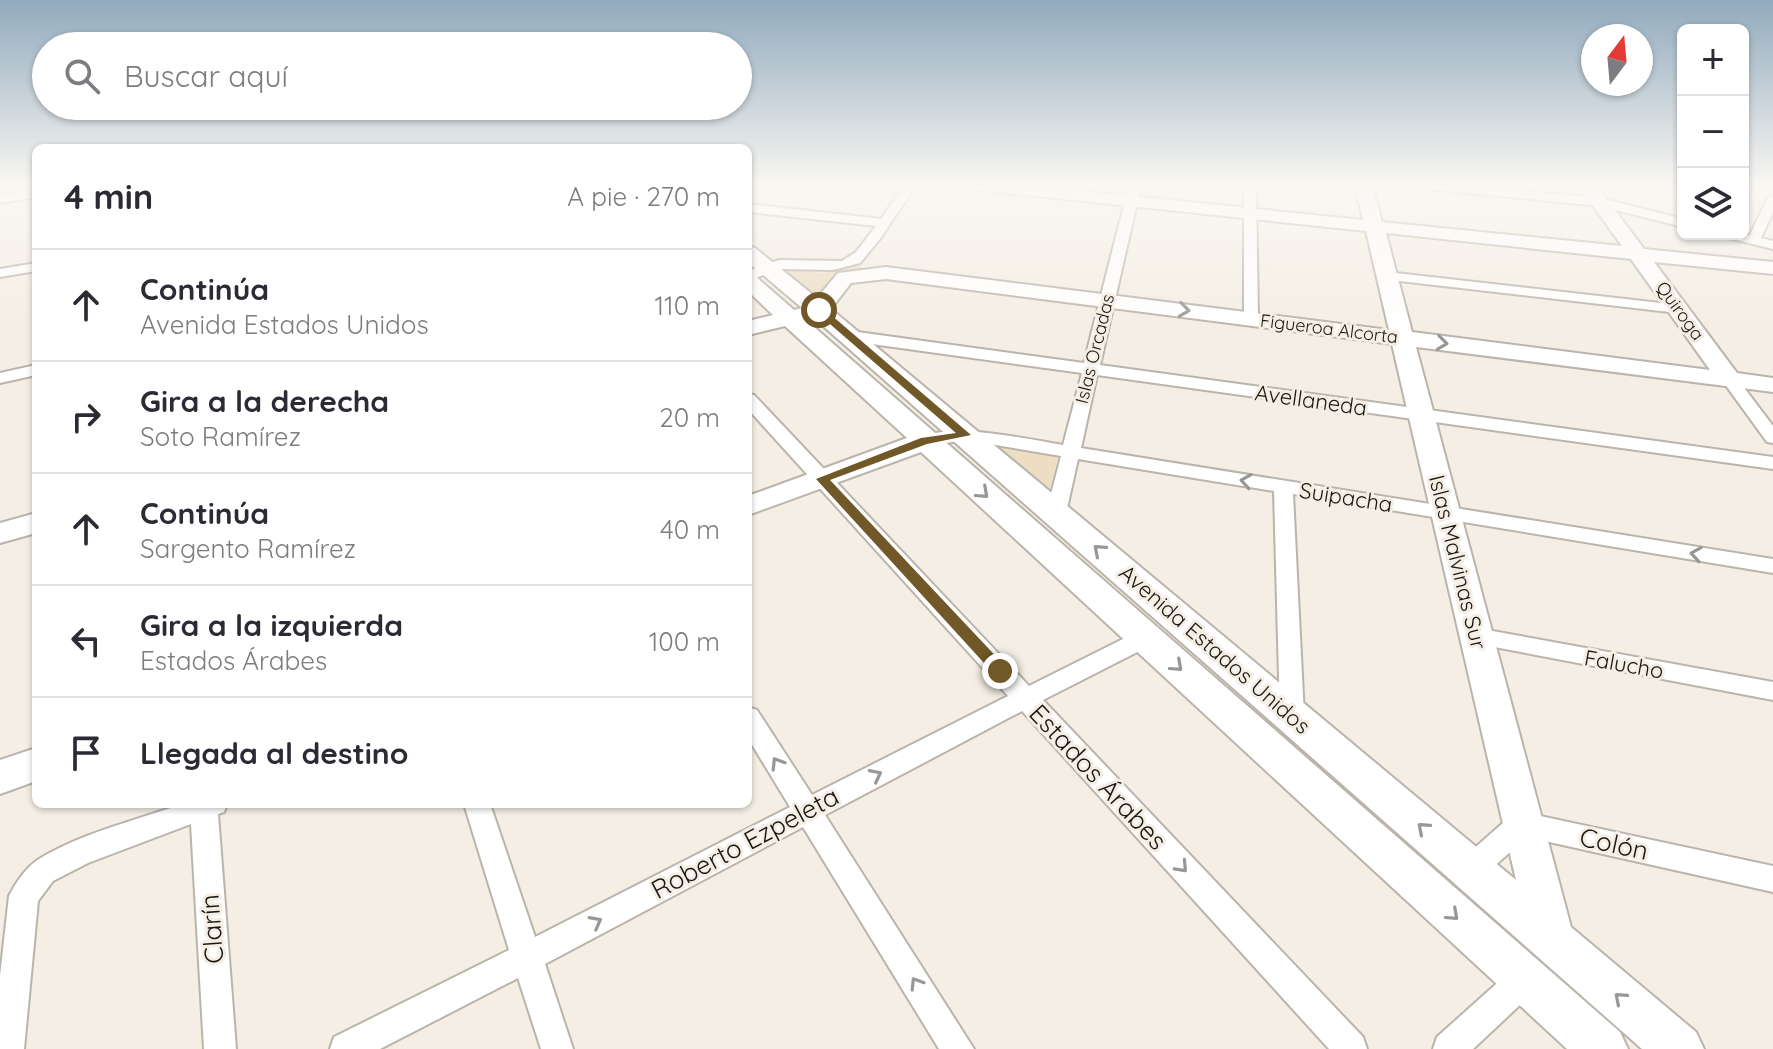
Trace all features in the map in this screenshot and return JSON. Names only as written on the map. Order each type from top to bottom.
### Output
[{"type":"street","points":[[754,275],[788,262],[844,264],[859,257],[875,234]]},
{"type":"street","name":"Islas Orcadas","points":[[1056,513],[1123,234]]},
{"type":"street","points":[[1250,234],[1251,319]]},
{"type":"street","name":"Islas Malvinas Sur","points":[[1377,234],[1552,940]]},
{"type":"street","points":[[1452,234],[1773,268]]},
{"type":"street","name":"Quiroga","points":[[1624,234],[1773,438]]},
{"type":"street","points":[[1754,240],[1757,234]]},
{"type":"street","points":[[1749,239],[1773,245]]},
{"type":"street","points":[[859,257],[869,268],[886,273]]},
{"type":"street","points":[[0,273],[32,268]]},
{"type":"street","name":"Figueroa Alcorta","points":[[804,313],[845,277],[886,273],[1773,385]]},
{"type":"street","name":"Avenida Estados Unidos","points":[[754,275],[804,313],[925,441],[1603,1049]]},
{"type":"street","points":[[1387,276],[1678,309]]},
{"type":"street","points":[[752,327],[804,313]]},
{"type":"street","name":"Avenida Estados Unidos","points":[[804,313],[850,336],[1679,1049]]},
{"type":"street","name":"Avellaneda","points":[[850,336],[1773,463]]},
{"type":"street","points":[[0,378],[32,371]]},
{"type":"street","name":"Estados Árabes","points":[[752,403],[1351,1049]]},
{"type":"street","name":"Suipacha","points":[[925,441],[966,435],[1773,566]]},
{"type":"street","points":[[752,505],[925,441]]},
{"type":"street","points":[[1283,487],[1292,716]]},
{"type":"street","points":[[0,533],[32,524]]},
{"type":"street","name":"Falucho","points":[[1476,636],[1773,691]]},
{"type":"street","name":"Roberto Ezpeleta","points":[[346,1049],[527,959],[807,810],[1145,638]]},
{"type":"street","points":[[752,723],[958,1049]]},
{"type":"street","points":[[0,777],[32,765]]},
{"type":"street","points":[[8,1049],[24,896],[43,872],[78,854],[204,808]]},
{"type":"street","name":"Clarín","points":[[209,808],[220,1049]]},
{"type":"street","points":[[478,808],[557,1049]]},
{"type":"street","points":[[1471,869],[1522,824]]},
{"type":"street","name":"Colón","points":[[1522,824],[1773,879]]},
{"type":"street","points":[[1449,1049],[1525,979]]},
{"type":"shaded area","points":[[855,262],[868,272],[819,297],[813,297],[786,274],[793,270],[825,273]]},
{"type":"shaded area","points":[[991,446],[1058,457],[1049,492]]},
{"type":"route","points":[[819,310],[966,435],[925,441],[822,479],[1000,671]]}]
